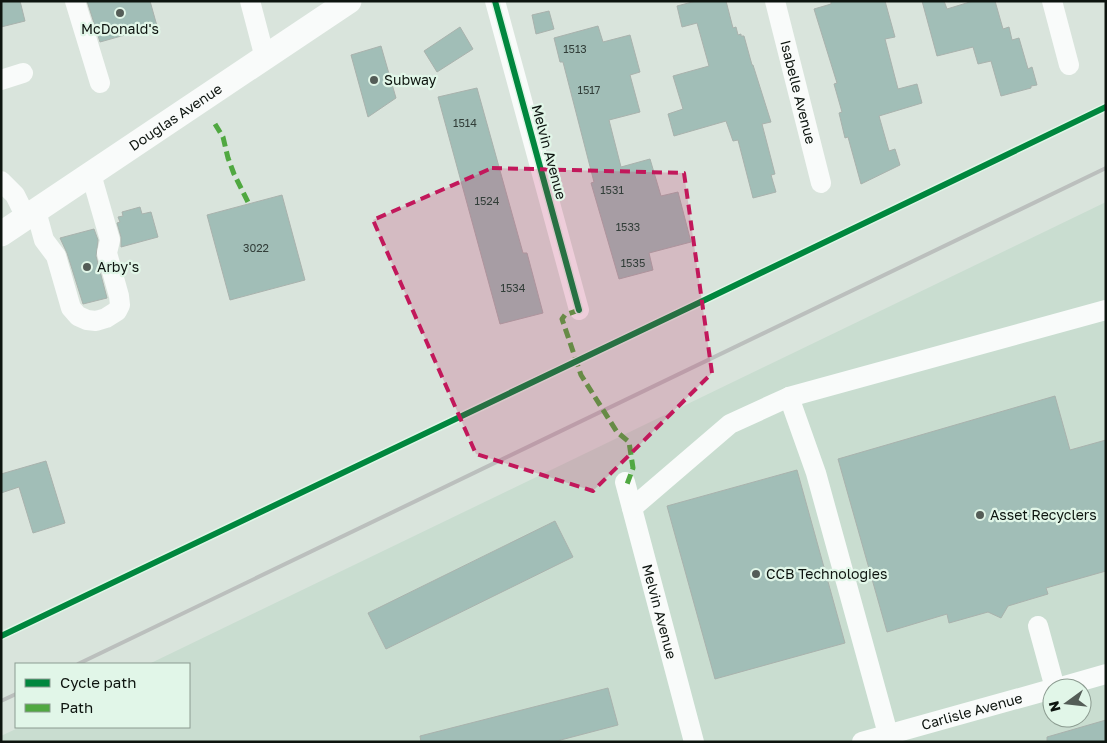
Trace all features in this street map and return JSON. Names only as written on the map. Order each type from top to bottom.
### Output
[{"type":"main road","name":"Douglas Avenue","points":[[1,234],[350,1]]},
{"type":"street","points":[[75,1],[100,83]]},
{"type":"street","points":[[250,1],[265,58]]},
{"type":"street","name":"Melvin Avenue","points":[[495,1],[579,310]]},
{"type":"street","name":"Isabelle Avenue","points":[[775,1],[822,183]]},
{"type":"street","points":[[1052,1],[1069,66]]},
{"type":"street","points":[[1,80],[23,73]]},
{"type":"street","points":[[1,181],[15,194],[31,214],[44,240],[56,256],[71,308],[78,316],[96,321],[106,318],[117,311],[120,305],[107,253],[110,240],[90,174]]},
{"type":"street","points":[[632,508],[730,424],[789,397],[1106,310]]},
{"type":"street","points":[[789,397],[816,473],[888,734]]},
{"type":"street","name":"Melvin Avenue","points":[[625,482],[694,742]]},
{"type":"street","points":[[1038,626],[1053,678]]},
{"type":"street","points":[[1092,678],[1106,674]]},
{"type":"street","name":"Carlisle Avenue","points":[[862,742],[1042,692]]},
{"type":"highlighted area","points":[[492,168],[684,173],[712,373],[593,491],[476,454],[373,220]]},
{"type":"shaded area","points":[[1106,202],[1106,742],[1,742],[1,736],[18,728],[190,728],[190,663],[151,663]]},
{"type":"building","points":[[1,1],[20,1],[25,21],[1,27]]},
{"type":"building","name":"McDonald's","points":[[87,1],[150,1],[157,26],[100,42]]},
{"type":"building","points":[[696,1],[726,1],[733,28],[736,27],[738,35],[744,36],[771,122],[762,124],[775,174],[771,175],[776,192],[753,198],[738,140],[733,141],[726,121],[674,136],[668,114],[683,109],[673,76],[709,66],[697,23],[682,27],[677,6]]},
{"type":"building","points":[[831,1],[885,1],[895,37],[885,39],[898,89],[917,84],[922,103],[879,116],[889,151],[895,149],[900,165],[861,184],[848,137],[845,138],[839,113],[842,112],[834,84],[837,83],[814,9],[831,4]]},
{"type":"building","points":[[922,1],[944,1],[947,9],[973,1],[995,1],[1003,29],[1009,27],[1012,40],[1019,38],[1028,69],[1032,67],[1037,85],[1001,96],[991,61],[978,64],[973,47],[937,56]]},
{"type":"building","points":[[549,11],[554,29],[536,34],[532,15]]},
{"type":"building","points":[[598,26],[603,42],[630,35],[640,72],[630,75],[640,112],[609,120],[621,167],[650,159],[661,196],[678,192],[691,242],[649,253],[653,270],[619,279],[591,183],[594,182],[563,62],[560,62],[554,38]]},
{"type":"building","points":[[460,27],[473,49],[437,72],[424,51]]},
{"type":"building","name":"Subway","points":[[381,46],[396,98],[368,117],[351,55]]},
{"type":"building","points":[[477,88],[523,253],[527,253],[543,313],[500,324],[438,97]]},
{"type":"building","points":[[282,195],[305,280],[230,300],[207,215]]},
{"type":"building","points":[[140,207],[142,214],[151,212],[158,237],[121,247],[121,237],[117,223],[120,222],[118,217],[123,216],[122,212]]},
{"type":"building","name":"Arby's","points":[[94,229],[98,240],[96,256],[107,298],[83,304],[67,253],[60,238]]},
{"type":"building","name":"Asset Recyclers","points":[[1055,396],[1070,450],[1106,440],[1106,571],[1046,588],[1048,594],[1008,606],[1001,618],[988,612],[949,623],[947,614],[887,632],[838,459]]},
{"type":"building","points":[[46,461],[65,523],[33,533],[19,487],[1,493],[1,474]]},
{"type":"building","name":"CCB Technologies","points":[[797,470],[845,643],[715,679],[667,506]]},
{"type":"building","points":[[555,521],[573,557],[386,649],[368,613]]},
{"type":"building","points":[[608,688],[618,725],[553,742],[421,742],[420,736]]},
{"type":"building","points":[[1106,720],[1106,742],[1047,742],[1047,737],[1078,728],[1092,728],[1092,724]]},
{"type":"railway","points":[[80,663],[1106,168]]},
{"type":"railway","points":[[1,701],[15,694]]},
{"type":"marked path","points":[[215,124],[223,137],[234,174],[249,204]]},
{"type":"marked path","points":[[579,310],[565,315],[562,319],[581,375],[617,432],[629,442],[633,468],[626,487]]},
{"type":"cycle path","points":[[495,1],[579,310]]},
{"type":"cycle path","points":[[1,636],[1106,107]]},
{"type":"place","name":"McDonald's","points":[[120,13]]},
{"type":"place","name":"Subway","points":[[374,80]]},
{"type":"place","name":"Arby's","points":[[87,267]]},
{"type":"place","name":"Asset Recyclers","points":[[980,515]]},
{"type":"place","name":"CCB Technologies","points":[[756,574]]}]
